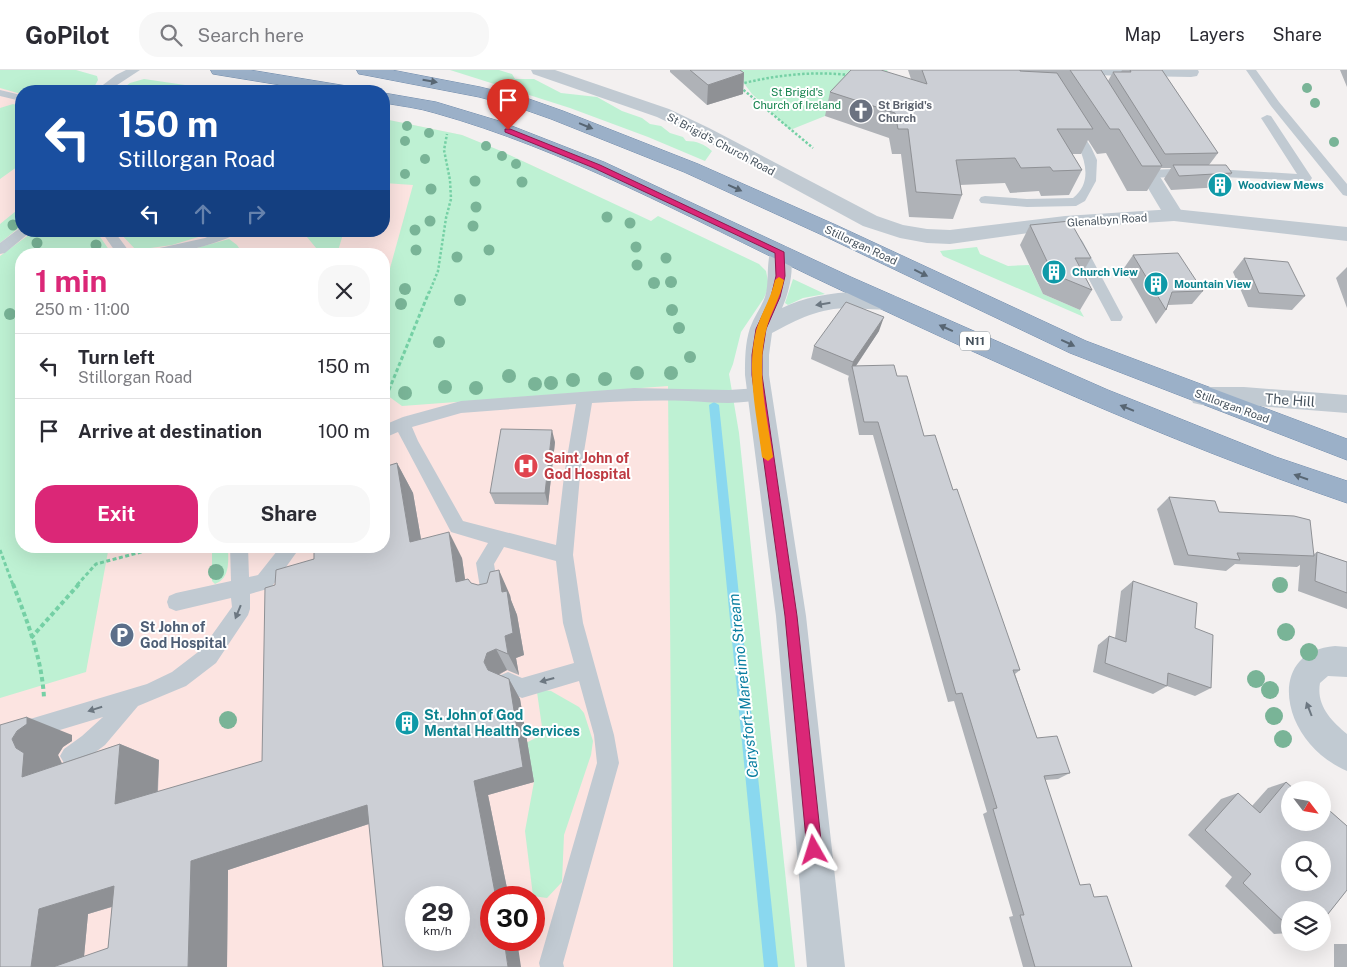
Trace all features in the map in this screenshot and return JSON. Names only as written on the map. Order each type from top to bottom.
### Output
[{"type":"highway","points":[[219,70],[310,85]]},
{"type":"highway","name":"Stillorgan Road","points":[[365,70],[480,92],[523,103],[566,118],[691,168],[830,230],[1078,347],[1347,450]]},
{"type":"highway","name":"N11","points":[[390,99],[436,107],[493,124],[597,166],[780,252],[1099,397],[1268,465],[1347,492]]},
{"type":"street","name":"St Brigid's Church Road","points":[[539,70],[663,113],[703,132],[870,221]]},
{"type":"street","points":[[1089,75],[1191,72],[1190,70]]},
{"type":"street","points":[[1125,134],[1174,215]]},
{"type":"street","name":"Glenalbyn Road","points":[[870,221],[900,231],[927,236],[950,237],[1065,222],[1174,215],[1347,234]]},
{"type":"street","points":[[780,252],[780,276],[776,297],[761,329],[757,355],[759,394],[791,616],[826,967]]},
{"type":"street","points":[[761,329],[803,307],[848,300],[889,302]]},
{"type":"street","name":"The Hill","points":[[1202,396],[1244,396],[1347,404]]},
{"type":"street","points":[[1347,662],[1325,662],[1313,668],[1305,680],[1304,696],[1309,713],[1320,731],[1337,748],[1347,754]]},
{"type":"lane","points":[[108,85],[120,76],[135,70]]},
{"type":"lane","points":[[1251,70],[1347,192]]},
{"type":"lane","points":[[102,85],[106,76]]},
{"type":"lane","points":[[0,93],[15,96]]},
{"type":"lane","points":[[0,104],[15,99]]},
{"type":"lane","points":[[985,200],[1027,203],[1076,202],[1081,199],[1087,189],[1090,175],[1090,156],[1066,116]]},
{"type":"lane","points":[[1149,174],[1198,172],[1306,178],[1267,118]]},
{"type":"lane","points":[[1076,202],[1086,220]]},
{"type":"lane","points":[[1065,222],[1116,317]]},
{"type":"lane","points":[[0,250],[17,237]]},
{"type":"lane","points":[[111,237],[120,248]]},
{"type":"lane","points":[[178,248],[218,237]]},
{"type":"lane","points":[[390,429],[404,423],[461,407],[634,394],[729,396],[759,394]]},
{"type":"lane","points":[[552,967],[554,954],[608,763],[604,735],[574,623],[564,555],[572,476],[585,399]]},
{"type":"lane","points":[[404,423],[410,442],[457,527],[564,555]]},
{"type":"lane","points":[[492,600],[485,563],[500,538]]},
{"type":"lane","points":[[0,738],[149,693],[179,678],[209,656],[241,609],[239,553]]},
{"type":"lane","points":[[176,602],[264,582],[287,553]]},
{"type":"lane","points":[[508,682],[522,688],[587,669]]},
{"type":"lane","points":[[70,756],[90,745],[106,732],[132,698]]},
{"type":"path","points":[[813,148],[737,85],[773,75],[798,73],[822,72],[855,76]]},
{"type":"path","points":[[390,387],[438,271],[446,218],[451,199],[450,180],[444,150],[447,134]]},
{"type":"path","points":[[0,550],[45,684],[42,726]]},
{"type":"path","points":[[31,638],[96,564],[137,553]]},
{"type":"shaded area","name":"Saint John of God Hospital","points":[[0,70],[76,70],[88,75],[46,85],[15,85],[15,237],[390,237],[390,120],[462,135],[527,163],[640,217],[669,386],[673,967],[0,967]]},
{"type":"green space","points":[[0,70],[76,70],[97,76],[98,80],[95,85],[15,85],[15,92],[0,88]]},
{"type":"green space","points":[[450,70],[499,70],[512,74],[515,79],[534,79],[561,93],[597,97],[622,111],[642,118],[650,124],[661,126],[670,133],[683,137],[686,141],[700,143],[712,151],[705,161],[648,137],[570,108]]},
{"type":"green space","name":"St Brigid's Church of Ireland","points":[[734,70],[887,70],[891,79],[853,88],[825,116],[790,130],[752,94]]},
{"type":"green space","points":[[144,79],[185,85],[127,85]]},
{"type":"green space","points":[[15,104],[15,168],[0,179],[0,108]]},
{"type":"green space","points":[[390,120],[462,135],[501,151],[651,221],[658,216],[759,264],[766,271],[769,286],[764,298],[741,332],[729,374],[739,433],[795,967],[673,967],[668,386],[402,406],[390,397],[390,268],[413,185],[390,183]]},
{"type":"green space","points":[[15,212],[15,231],[0,243],[0,224]]},
{"type":"green space","points":[[26,237],[100,237],[108,248],[15,248],[15,553],[108,553],[86,672],[0,698],[0,256]]},
{"type":"green space","points":[[124,237],[198,237],[172,245],[134,248]]},
{"type":"green space","points":[[307,237],[342,237],[339,248],[316,248]]},
{"type":"green space","points":[[229,239],[239,248],[197,248]]},
{"type":"green space","points":[[977,247],[980,254],[1008,266],[1029,265],[1043,294],[1080,310],[1084,317],[943,256],[940,251]]},
{"type":"green space","points":[[793,279],[825,294],[803,298],[788,305],[785,303]]},
{"type":"green space","points":[[212,553],[228,553],[228,568],[224,578],[215,584],[212,581]]},
{"type":"green space","points":[[551,691],[579,707],[584,713],[593,741],[591,755],[564,835],[562,882],[547,898],[545,898],[545,886],[532,886],[525,831],[534,782],[526,743],[543,734],[537,692]]},
{"type":"building","points":[[690,70],[740,70],[744,73],[708,85]]},
{"type":"building","points":[[851,70],[881,70],[927,84],[922,70],[1020,70],[1057,73],[1093,129],[1057,129],[1082,170],[1053,171],[1050,167],[1021,168],[1015,158],[956,160],[962,195],[916,192],[908,129],[898,129],[895,113],[830,92]]},
{"type":"building","points":[[1070,70],[1101,70],[1162,166],[1142,166],[1119,129],[1110,129]]},
{"type":"building","points":[[1130,70],[1162,70],[1218,153],[1165,154],[1113,72],[1131,72]]},
{"type":"building","points":[[1173,165],[1226,165],[1232,173],[1179,176]]},
{"type":"building","points":[[1070,221],[1091,258],[1075,258],[1092,290],[1053,274],[1030,225]]},
{"type":"building","points":[[1178,253],[1203,291],[1172,292],[1166,310],[1133,255]]},
{"type":"building","points":[[1244,258],[1288,262],[1305,296],[1259,293]]},
{"type":"building","points":[[846,302],[884,317],[853,362],[814,346]]},
{"type":"building","points":[[894,365],[897,376],[907,376],[924,436],[935,435],[953,490],[957,489],[1020,670],[1013,670],[1037,738],[1057,736],[1070,773],[1044,776],[1080,885],[1090,884],[1094,897],[1107,896],[1132,967],[1035,967],[1020,915],[1024,915],[993,809],[997,808],[962,693],[956,694],[878,422],[864,422],[852,366]]},
{"type":"building","points":[[501,429],[552,430],[545,493],[490,493]]},
{"type":"building","name":"St. John of God Mental Health Services","points":[[397,463],[410,542],[449,532],[456,582],[468,579],[471,583],[478,585],[487,583],[490,572],[499,570],[502,592],[507,591],[513,633],[505,636],[508,654],[496,649],[487,653],[484,662],[488,670],[509,679],[523,767],[474,781],[494,886],[480,886],[480,951],[506,951],[508,967],[383,967],[367,805],[191,861],[188,967],[53,967],[108,948],[114,886],[39,909],[31,967],[0,967],[0,725],[27,717],[27,724],[17,731],[12,739],[16,748],[24,753],[22,777],[120,744],[115,804],[262,761],[265,588],[275,585],[276,570],[314,559],[314,553],[390,553],[390,465]]},
{"type":"building","points":[[1169,497],[1215,501],[1219,512],[1294,516],[1310,520],[1314,556],[1237,553],[1240,560],[1188,555]]},
{"type":"building","points":[[1317,552],[1347,562],[1347,593],[1315,581]]},
{"type":"building","points":[[1133,581],[1197,603],[1195,628],[1213,635],[1211,688],[1168,673],[1167,686],[1105,663],[1109,636],[1126,642]]},
{"type":"building","points":[[1281,788],[1281,831],[1331,831],[1331,812],[1347,826],[1347,890],[1331,910],[1331,901],[1281,901],[1281,919],[1243,883],[1251,874],[1205,830],[1238,793],[1260,813]]},
{"type":"waterway","name":"Carysfort-Maretimo Stream","points":[[714,405],[771,967]]},
{"type":"slow traffic","points":[[768,457],[759,394],[757,355],[761,329],[776,297],[779,280]]},
{"type":"place","name":"St Brigid's Church","points":[[861,111]]},
{"type":"place","name":"Woodview Mews","points":[[1220,185]]},
{"type":"place","name":"Church View","points":[[1054,272]]},
{"type":"place","name":"Mountain View","points":[[1156,284]]},
{"type":"place","name":"Saint John of God Hospital","points":[[526,466]]},
{"type":"place","name":"St John of God Hospital","points":[[122,635]]},
{"type":"place","name":"St. John of God Mental Health Services","points":[[407,723]]},
{"type":"route","points":[[508,130],[597,166],[780,252],[780,276],[776,297],[761,329],[757,355],[757,375],[791,616],[814,850]]}]
